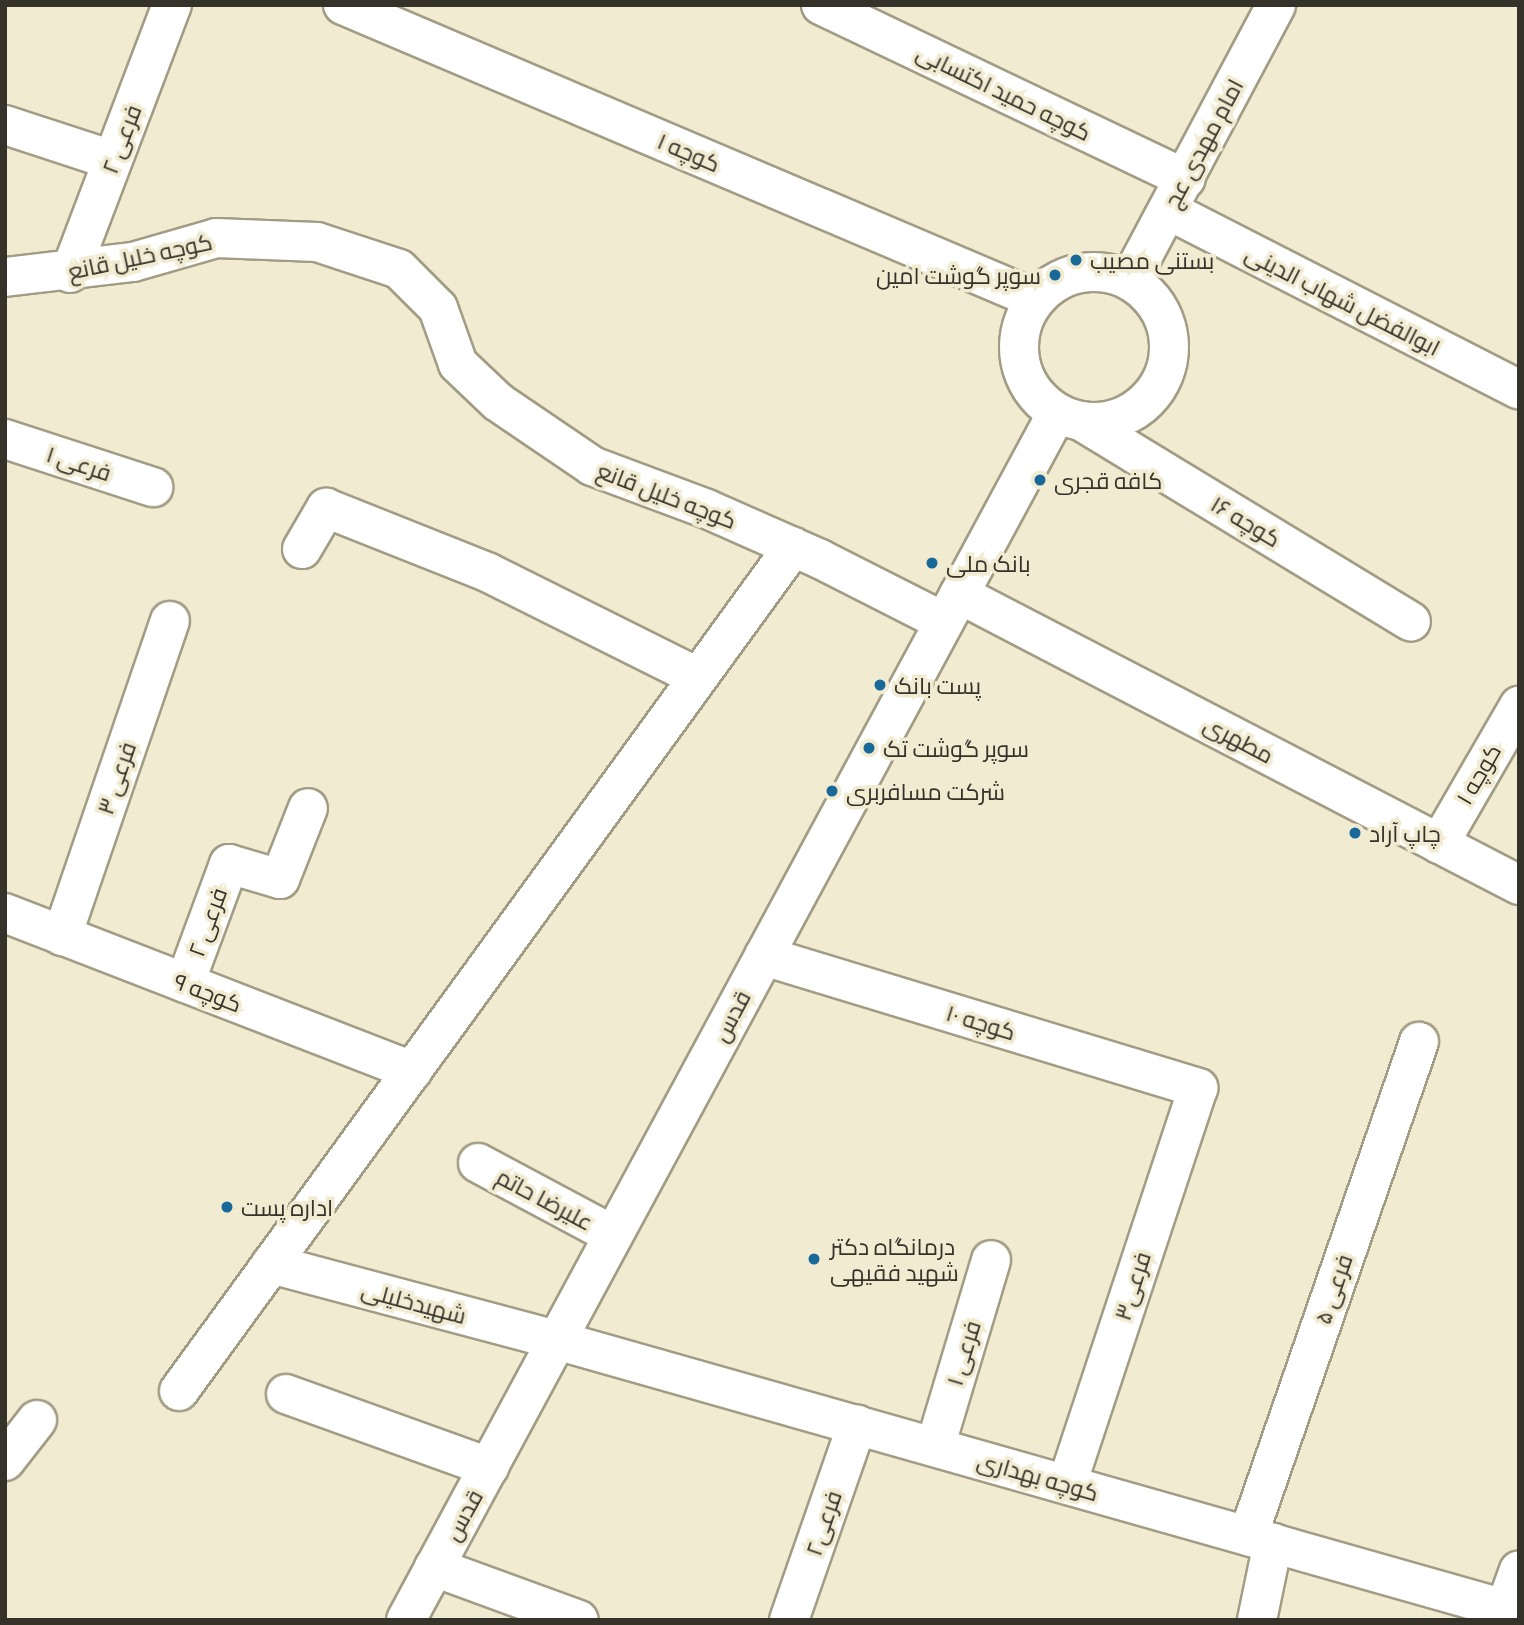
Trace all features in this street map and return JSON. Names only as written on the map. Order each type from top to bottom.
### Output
[{"type":"street","name":"فرعی ۲","points":[[70,273],[172,5]]},
{"type":"street","name":"کوچه ۱","points":[[343,5],[1035,299]]},
{"type":"street","name":"کوچه حمید اکتسابی","points":[[821,5],[1177,195]]},
{"type":"street","name":"امام مهدی عج","points":[[1130,280],[1274,6]]},
{"type":"street","points":[[5,125],[112,160]]},
{"type":"street","name":"ابوالفضل شهاب الدینی","points":[[1177,195],[1519,390]]},
{"type":"street","name":"کوچه خلیل قانع","points":[[5,277],[70,273],[133,262],[216,238],[317,242],[400,269],[438,308],[458,364],[498,402],[592,467],[707,509],[793,547],[952,608]]},
{"type":"street","points":[[1080,272],[1130,280],[1152,296],[1165,319],[1170,346],[1166,372],[1153,394],[1133,411],[1108,421],[1069,417],[1035,397],[1023,374],[1018,346],[1021,321],[1035,299],[1054,283],[1080,272]]},
{"type":"street","name":"قدس","points":[[406,1620],[952,608],[1069,417]]},
{"type":"street","name":"کوچه ۱۶","points":[[1069,417],[1411,622]]},
{"type":"street","name":"فرعی ۱","points":[[5,439],[153,487]]},
{"type":"street","points":[[302,549],[326,508],[489,573],[698,677]]},
{"type":"street","points":[[179,1391],[793,547]]},
{"type":"street","name":"مطهری","points":[[952,608],[1439,844],[1519,886]]},
{"type":"street","name":"فرعی ۳","points":[[62,936],[170,621]]},
{"type":"street","name":"کوچه ۱","points":[[1439,844],[1519,706]]},
{"type":"street","name":"فرعی ۲","points":[[185,983],[229,864],[280,880],[308,808]]},
{"type":"street","name":"کوچه ۹","points":[[5,914],[412,1071]]},
{"type":"street","name":"کوچه ۱۰","points":[[764,956],[1198,1088]]},
{"type":"street","name":"فرعی ۵","points":[[1257,1620],[1261,1539],[1419,1042]]},
{"type":"street","name":"فرعی۳","points":[[1067,1484],[1198,1088]]},
{"type":"street","name":"علیرضا حاتم","points":[[478,1163],[613,1235]]},
{"type":"street","name":"فرعی ۱","points":[[935,1447],[991,1260]]},
{"type":"street","name":"شهیدخلیلی","points":[[271,1264],[556,1340]]},
{"type":"street","name":"کوچه بهداری","points":[[556,1340],[1512,1611]]},
{"type":"street","points":[[286,1394],[489,1467]]},
{"type":"street","points":[[5,1461],[37,1420]]},
{"type":"street","name":"فرعی۲","points":[[789,1620],[858,1426]]},
{"type":"street","points":[[434,1567],[579,1620]]},
{"type":"street","points":[[1512,1611],[1519,1570]]},
{"type":"place","name":"بستنی مصیب","points":[[1076,260]]},
{"type":"place","name":"سوپر گوشت امین","points":[[1055,275]]},
{"type":"place","name":"کافه قجری","points":[[1040,480]]},
{"type":"place","name":"بانک ملی","points":[[932,563]]},
{"type":"place","name":"پست بانک","points":[[880,685]]},
{"type":"place","name":"سوپر گوشت تک","points":[[869,748]]},
{"type":"place","name":"شرکت مسافربری","points":[[832,791]]},
{"type":"place","name":"چاپ آراد","points":[[1355,833]]},
{"type":"place","name":"اداره پست","points":[[227,1207]]},
{"type":"place","name":"درمانگاه دکتر شهید فقیهی","points":[[814,1259]]}]
